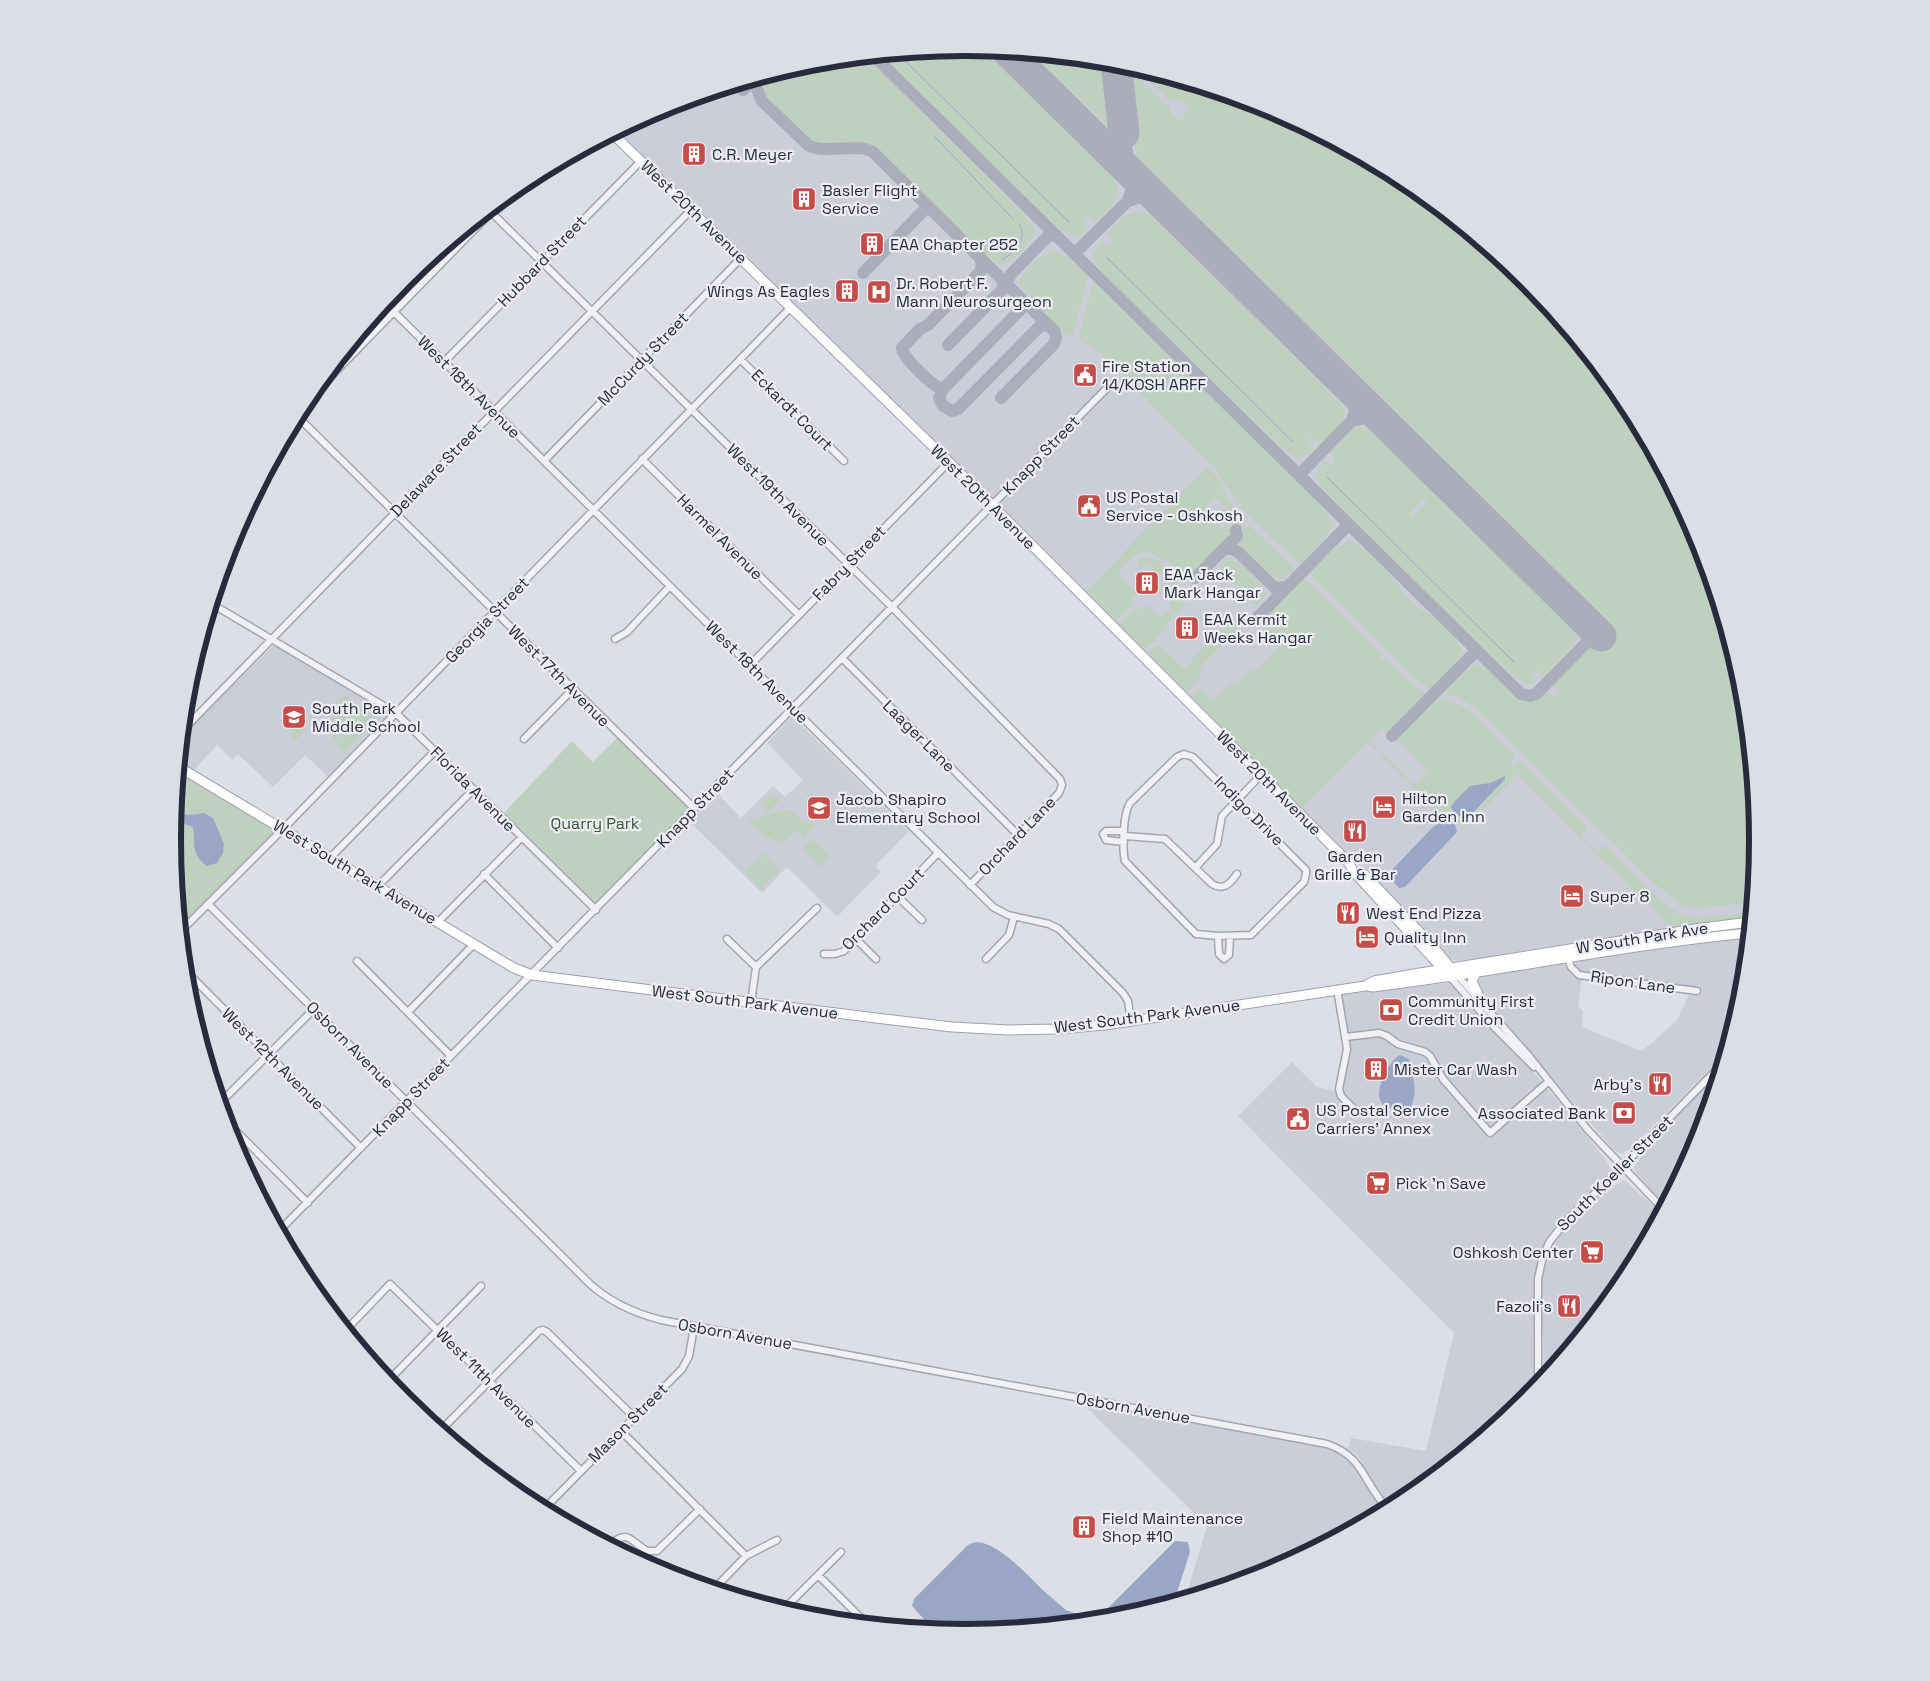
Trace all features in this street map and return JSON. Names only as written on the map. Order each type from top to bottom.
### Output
[{"type":"main road","name":"West 20th Avenue","points":[[617,138],[948,462],[1349,863],[1353,871],[1429,953],[1451,972]]},
{"type":"main road","name":"West South Park Avenue","points":[[184,770],[514,968],[532,975],[952,1027],[1058,1029],[1131,1021],[1337,989],[1373,987],[1451,972],[1536,959]]},
{"type":"main road","name":"West 20th Avenue","points":[[1349,863],[1356,866],[1390,901],[1451,972]]},
{"type":"main road","name":"W South Park Ave","points":[[1536,959],[1702,928],[1745,923]]},
{"type":"main road","name":"W South Park Ave","points":[[1566,954],[1744,933]]},
{"type":"main road","points":[[1420,973],[1429,966],[1429,953]]},
{"type":"main road","name":"West South Park Avenue","points":[[1365,986],[1374,981],[1420,973],[1476,972],[1536,959]]},
{"type":"main road","points":[[1476,972],[1472,982],[1483,1004]]},
{"type":"street","name":"Hubbard Street","points":[[444,362],[641,161]]},
{"type":"street","name":"Delaware Street","points":[[190,723],[691,210]]},
{"type":"street","name":"West 19th Avenue","points":[[493,214],[892,607],[1060,779],[1062,785]]},
{"type":"street","points":[[340,367],[466,236]]},
{"type":"street","name":"McCurdy Street","points":[[544,461],[741,258]]},
{"type":"street","name":"West 18th Avenue","points":[[390,308],[998,911],[1014,917],[1049,924],[1063,932],[1124,993],[1128,1000],[1131,1021]]},
{"type":"street","name":"Georgia Street","points":[[185,927],[791,308]]},
{"type":"street","name":"Eckardt Court","points":[[740,359],[844,461]]},
{"type":"street","name":"Knapp Street","points":[[283,1227],[1110,385]]},
{"type":"street","name":"West 17th Avenue","points":[[303,422],[694,808]]},
{"type":"street","name":"Harmel Avenue","points":[[642,459],[799,615]]},
{"type":"street","name":"Fabry Street","points":[[750,665],[948,462]]},
{"type":"street","points":[[615,639],[627,632],[670,586]]},
{"type":"street","name":"Florida Avenue","points":[[216,607],[396,713],[596,910]]},
{"type":"street","name":"Laager Lane","points":[[842,658],[1018,834]]},
{"type":"street","points":[[524,739],[573,689]]},
{"type":"street","points":[[330,858],[436,751]]},
{"type":"street","name":"Indigo Drive","points":[[1187,754],[1193,757],[1303,866],[1306,874],[1304,882],[1254,932],[1246,936],[1199,935],[1192,931],[1126,865],[1124,858],[1124,836],[1125,815],[1129,805],[1180,755],[1187,754]]},
{"type":"street","points":[[1196,867],[1217,844],[1220,818],[1236,799],[1261,775]]},
{"type":"street","name":"Orchard Lane","points":[[970,885],[1059,793],[1062,785]]},
{"type":"street","points":[[378,886],[474,789]]},
{"type":"street","points":[[1124,836],[1165,839],[1212,884],[1218,887],[1228,885],[1237,874]]},
{"type":"street","points":[[438,922],[522,837]]},
{"type":"street","name":"Orchard Court","points":[[824,954],[841,953],[938,853]]},
{"type":"street","points":[[484,874],[558,948]]},
{"type":"street","points":[[898,896],[922,920]]},
{"type":"street","name":"Osborn Avenue","points":[[208,904],[597,1291],[616,1304],[637,1314],[694,1327],[1327,1444],[1345,1451],[1352,1457],[1384,1504]]},
{"type":"street","points":[[751,1003],[756,968],[817,908]]},
{"type":"street","points":[[986,960],[1009,935],[1014,917]]},
{"type":"street","points":[[1218,936],[1219,954],[1224,959],[1229,955],[1230,936]]},
{"type":"street","points":[[727,939],[756,968]]},
{"type":"street","points":[[856,939],[876,959]]},
{"type":"street","points":[[408,1012],[474,944]]},
{"type":"street","name":"Ripon Lane","points":[[1566,954],[1571,967],[1579,975],[1697,991]]},
{"type":"street","points":[[357,961],[451,1056]]},
{"type":"street","name":"West 20th Avenue","points":[[1451,972],[1483,1004],[1622,1167],[1659,1205]]},
{"type":"street","name":"West 20th Avenue","points":[[1451,972],[1524,1060],[1541,1073]]},
{"type":"street","name":"West 12th Avenue","points":[[193,978],[361,1148]]},
{"type":"street","points":[[1337,989],[1346,1037],[1346,1056],[1339,1081],[1339,1089],[1341,1096],[1354,1109]]},
{"type":"street","points":[[224,1099],[314,1009]]},
{"type":"street","points":[[1346,1037],[1380,1033],[1398,1044],[1425,1052],[1430,1056],[1443,1079],[1490,1133],[1548,1082]]},
{"type":"street","name":"South Koeller Street","points":[[1538,1376],[1538,1279],[1550,1241],[1560,1228],[1714,1072]]},
{"type":"street","points":[[236,1131],[308,1203]]},
{"type":"street","name":"West 11th Avenue","points":[[350,1326],[390,1284],[581,1471]]},
{"type":"street","points":[[393,1377],[481,1286]]},
{"type":"street","name":"Mason Street","points":[[548,1505],[686,1363],[691,1349],[694,1327]]},
{"type":"street","points":[[444,1427],[539,1331],[543,1330],[634,1417]]},
{"type":"street","points":[[621,1431],[746,1556]]},
{"type":"street","points":[[614,1542],[619,1538],[626,1537],[633,1540],[646,1551],[657,1551],[700,1509]]},
{"type":"street","points":[[718,1585],[746,1556],[777,1540]]},
{"type":"street","points":[[789,1604],[841,1552]]},
{"type":"street","points":[[818,1575],[858,1617]]},
{"type":"shaded area","points":[[965,56],[1067,63],[1118,71],[1168,83],[1217,98],[1265,116],[1312,137],[1357,161],[1401,188],[1442,218],[1520,286],[1555,323],[1617,405],[1644,448],[1668,494],[1690,540],[1708,588],[1723,638],[1734,688],[1743,738],[1748,789],[1748,892],[1745,920],[1525,953],[1459,961],[1449,959],[1356,862],[933,440],[622,135],[665,116],[713,98],[762,83],[812,71],[914,58]]},
{"type":"shaded area","name":"South Park Middle School","points":[[274,645],[387,712],[388,716],[328,777],[305,755],[273,787],[238,754],[232,760],[217,745],[194,770],[184,764],[189,730]]},
{"type":"shaded area","name":"Jacob Shapiro Elementary School","points":[[792,716],[909,831],[875,866],[881,872],[837,917],[787,867],[762,893],[689,821],[717,793],[741,818],[773,786],[785,797],[803,780],[767,743]]},
{"type":"shaded area","points":[[1743,938],[1734,993],[1717,1062],[1630,1149],[1622,1154],[1615,1151],[1534,1058],[1482,995],[1476,982],[1479,977],[1485,974],[1561,962],[1570,971],[1582,978],[1578,1007],[1583,1011],[1582,1027],[1641,1051],[1677,1020],[1690,992],[1585,974],[1575,967],[1575,962],[1719,939]]},
{"type":"shaded area","points":[[1454,982],[1524,1060],[1607,1161],[1614,1175],[1589,1200],[1624,1180],[1657,1209],[1617,1276],[1555,1358],[1544,1370],[1543,1330],[1533,1330],[1533,1381],[1482,1430],[1442,1463],[1401,1493],[1357,1520],[1312,1544],[1265,1565],[1187,1592],[1207,1526],[1082,1403],[1320,1446],[1345,1456],[1357,1469],[1363,1463],[1355,1453],[1348,1449],[1351,1438],[1426,1451],[1454,1333],[1238,1116],[1292,1062],[1317,1087],[1339,1092],[1346,1055],[1338,995],[1360,991],[1399,989]]},
{"type":"shaded area","points":[[1714,1073],[1690,1141],[1661,1201],[1636,1173],[1634,1168],[1636,1163],[1698,1089]]},
{"type":"green space","points":[[965,56],[991,57],[1114,178],[1117,185],[1118,192],[1114,203],[1095,222],[1087,215],[1082,221],[1089,228],[1075,238],[1061,230],[1032,205],[886,61]]},
{"type":"green space","points":[[1039,60],[1107,69],[1113,132]]},
{"type":"green space","points":[[871,62],[1022,212],[1035,231],[1026,247],[1012,260],[1001,265],[971,244],[875,149],[865,145],[816,144],[810,141],[768,99],[764,83],[812,71]]},
{"type":"green space","points":[[1128,73],[1135,75],[1170,108],[1170,112],[1179,121],[1189,109],[1180,100],[1169,100],[1146,78],[1217,98],[1265,116],[1312,137],[1348,156],[1348,161],[1355,160],[1401,188],[1442,218],[1520,286],[1555,323],[1587,363],[1617,405],[1644,448],[1668,494],[1690,540],[1708,588],[1723,638],[1743,738],[1748,789],[1749,840],[1747,903],[1695,908],[1677,903],[1640,870],[1475,708],[1458,697],[1441,692],[1462,673],[1477,664],[1491,671],[1523,701],[1536,700],[1547,691],[1555,698],[1560,693],[1552,686],[1612,624],[1137,157]]},
{"type":"green space","points":[[1138,211],[1145,212],[1154,218],[1341,403],[1344,409],[1343,421],[1320,445],[1312,438],[1308,443],[1315,449],[1299,459],[1284,450],[1102,273],[1092,255],[1101,239],[1109,247],[1114,241],[1106,234],[1126,215]]},
{"type":"green space","points":[[1053,250],[1066,256],[1088,275],[1073,337],[1065,334],[1050,322],[1035,306],[1019,282],[1033,263]]},
{"type":"green space","points":[[1096,284],[1324,509],[1333,524],[1324,539],[1300,565],[1238,505],[1215,468],[1097,350],[1079,340],[1091,287]]},
{"type":"green space","points":[[1363,427],[1371,431],[1579,636],[1572,647],[1544,676],[1537,671],[1532,676],[1537,681],[1529,685],[1514,677],[1324,490],[1315,475],[1324,459],[1332,466],[1336,461],[1329,453],[1343,436]],"holes":[[[1424,499],[1427,502],[1412,517],[1410,514]]]},
{"type":"green space","points":[[1207,467],[1217,477],[1230,502],[1245,519],[1245,523],[1240,528],[1237,527],[1230,521],[1234,517],[1215,498],[1204,510],[1223,528],[1227,524],[1234,534],[1191,575],[1150,552],[1145,552],[1132,559],[1118,573],[1128,584],[1125,587],[1129,585],[1137,593],[1130,600],[1133,604],[1115,622],[1085,592]]},
{"type":"green space","points":[[1249,525],[1295,569],[1280,580],[1265,571],[1236,543],[1245,534],[1242,530]]},
{"type":"green space","points":[[1349,540],[1377,560],[1411,602],[1441,623],[1453,635],[1462,650],[1455,664],[1432,690],[1415,679],[1309,574],[1334,549]]},
{"type":"green space","points":[[1143,557],[1152,558],[1171,570],[1158,576],[1147,565],[1141,568],[1137,564]]},
{"type":"green space","points":[[1229,557],[1250,573],[1266,594],[1258,607],[1220,570],[1220,564]]},
{"type":"green space","points":[[1172,570],[1183,580],[1163,594],[1160,589],[1165,583],[1164,579]]},
{"type":"green space","points":[[1304,577],[1382,654],[1379,657],[1381,660],[1385,657],[1416,687],[1428,694],[1389,735],[1382,728],[1370,741],[1379,750],[1377,752],[1367,743],[1302,808],[1191,696],[1199,687],[1213,700],[1233,680],[1237,683],[1252,668],[1255,671],[1281,645],[1264,628],[1263,620]]},
{"type":"green space","points":[[1177,596],[1186,605],[1176,614],[1170,608],[1170,604],[1171,599]]},
{"type":"green space","points":[[1136,606],[1140,609],[1144,606],[1148,608],[1149,606],[1161,618],[1170,609],[1176,615],[1164,627],[1166,629],[1144,651],[1118,625]]},
{"type":"green space","points":[[1231,618],[1239,628],[1201,667],[1199,680],[1186,693],[1149,656],[1153,648],[1161,646],[1185,669],[1200,650]]},
{"type":"green space","points":[[344,694],[373,717],[374,721],[345,753],[334,739],[331,731],[334,709]]},
{"type":"green space","points":[[1436,697],[1448,700],[1470,711],[1514,755],[1515,758],[1510,762],[1514,766],[1520,761],[1522,762],[1586,825],[1586,829],[1581,835],[1591,845],[1589,847],[1517,775],[1465,828],[1447,811],[1442,816],[1407,781],[1409,780],[1414,785],[1428,771],[1395,738]],"holes":[[[1501,777],[1505,779],[1479,808],[1465,819],[1458,816],[1470,786],[1490,783]]]},
{"type":"green space","points":[[299,722],[307,729],[295,741],[288,734]]},
{"type":"green space","name":"Quarry Park","points":[[620,735],[694,808],[596,910],[501,816],[572,741],[593,762]]},
{"type":"green space","points":[[1382,753],[1408,779],[1406,781],[1380,755]]},
{"type":"green space","points":[[184,769],[283,829],[185,927],[182,892],[181,840]]},
{"type":"green space","points":[[772,793],[780,800],[768,812],[761,805]]},
{"type":"green space","points":[[786,809],[792,811],[804,823],[808,819],[815,826],[804,838],[796,830],[786,840],[776,843],[769,837],[766,839],[747,820]]},
{"type":"green space","points":[[812,839],[830,857],[820,867],[802,849]]},
{"type":"green space","points":[[1593,846],[1599,852],[1604,846],[1608,846],[1647,888],[1671,908],[1682,914],[1700,917],[1746,913],[1745,920],[1673,929],[1590,848]]},
{"type":"green space","points":[[763,853],[781,870],[761,889],[744,872]]},
{"type":"water","points":[[1505,776],[1505,779],[1468,818],[1461,817],[1452,809],[1451,807],[1454,802],[1470,786],[1490,783]]},
{"type":"water","points":[[204,813],[213,818],[224,844],[223,853],[217,863],[207,866],[198,857],[193,827],[181,823],[182,814]]},
{"type":"water","points":[[1447,816],[1455,824],[1457,832],[1405,887],[1399,888],[1387,875],[1432,828]]},
{"type":"water","points":[[1400,1055],[1409,1059],[1414,1080],[1413,1100],[1407,1113],[1396,1111],[1382,1104],[1379,1097],[1380,1085],[1385,1073],[1392,1062]]},
{"type":"water","points":[[1175,1541],[1188,1542],[1190,1552],[1176,1596],[1103,1612]]},
{"type":"water","points":[[976,1542],[997,1549],[1066,1610],[1088,1615],[1016,1623],[965,1625],[928,1624],[912,1606],[914,1599],[967,1546]]},
{"type":"waterway","points":[[903,59],[1069,222]]},
{"type":"waterway","points":[[935,137],[1013,219]]},
{"type":"waterway","points":[[1002,260],[1021,241],[1022,230],[1020,225]]},
{"type":"waterway","points":[[1106,257],[1293,442]]},
{"type":"waterway","points":[[1327,477],[1514,662]]},
{"type":"taxiway","points":[[879,61],[1521,694],[1530,696],[1536,694],[1597,632]]},
{"type":"taxiway","points":[[755,85],[762,101],[809,146],[820,149],[863,148],[873,152],[1055,332],[1054,344],[1001,398]]},
{"type":"taxiway","points":[[1124,133],[1130,172]]},
{"type":"taxiway","points":[[1120,162],[1130,180],[1131,189],[1128,200]]},
{"type":"taxiway","points":[[1075,253],[1143,186]]},
{"type":"taxiway","points":[[1129,201],[1143,197],[1164,206]]},
{"type":"taxiway","points":[[863,273],[928,206]]},
{"type":"taxiway","points":[[1006,282],[1012,273],[1052,232]]},
{"type":"taxiway","points":[[943,389],[932,383],[919,371],[907,358],[902,348],[920,329],[928,325],[980,272],[982,266],[980,257]]},
{"type":"taxiway","points":[[948,345],[1002,290],[1004,285],[1001,278]]},
{"type":"taxiway","points":[[1027,303],[943,389],[939,398],[943,406],[952,411],[958,409],[1038,328],[1043,325],[1051,327]]},
{"type":"taxiway","points":[[1339,379],[1353,398],[1355,408],[1352,420]]},
{"type":"taxiway","points":[[1299,475],[1367,405]]},
{"type":"taxiway","points":[[1353,421],[1366,418],[1375,419],[1394,432]]},
{"type":"taxiway","points":[[1254,621],[1349,524]]},
{"type":"taxiway","points":[[1195,578],[1237,536],[1236,530]]},
{"type":"taxiway","points":[[1224,549],[1232,549],[1238,552],[1275,588],[1287,587]]},
{"type":"taxiway","points":[[1392,736],[1477,650]]},
{"type":"runway","points":[[1014,58],[1601,636]]},
{"type":"runway","points":[[1117,71],[1124,133]]},
{"type":"place","name":"C.R. Meyer","points":[[694,154]]},
{"type":"place","name":"Basler Flight Service","points":[[804,199]]},
{"type":"place","name":"EAA Chapter 252","points":[[872,244]]},
{"type":"place","name":"Wings As Eagles","points":[[847,291]]},
{"type":"place","name":"Dr. Robert F. Mann Neurosurgeon","points":[[879,292]]},
{"type":"place","name":"Fire Station 14/KOSH ARFF","points":[[1085,375]]},
{"type":"place","name":"US Postal Service - Oshkosh","points":[[1089,506]]},
{"type":"place","name":"EAA Jack Mark Hangar","points":[[1147,583]]},
{"type":"place","name":"EAA Kermit Weeks Hangar","points":[[1187,628]]},
{"type":"place","name":"South Park Middle School","points":[[294,717]]},
{"type":"place","name":"Hilton Garden Inn","points":[[1384,807]]},
{"type":"place","name":"Jacob Shapiro Elementary School","points":[[819,808]]},
{"type":"place","name":"Garden Grille & Bar","points":[[1355,831]]},
{"type":"place","name":"Super 8","points":[[1572,896]]},
{"type":"place","name":"West End Pizza","points":[[1348,913]]},
{"type":"place","name":"Quality Inn","points":[[1367,937]]},
{"type":"place","name":"Community First Credit Union","points":[[1391,1010]]},
{"type":"place","name":"Mister Car Wash","points":[[1376,1069]]},
{"type":"place","name":"Arby's","points":[[1660,1084]]},
{"type":"place","name":"Associated Bank","points":[[1624,1113]]},
{"type":"place","name":"US Postal Service Carriers' Annex","points":[[1298,1119]]},
{"type":"place","name":"Pick 'n Save","points":[[1378,1183]]},
{"type":"place","name":"Oshkosh Center","points":[[1592,1252]]},
{"type":"place","name":"Fazoli's","points":[[1569,1306]]},
{"type":"place","name":"Field Maintenance Shop #10","points":[[1084,1527]]}]
